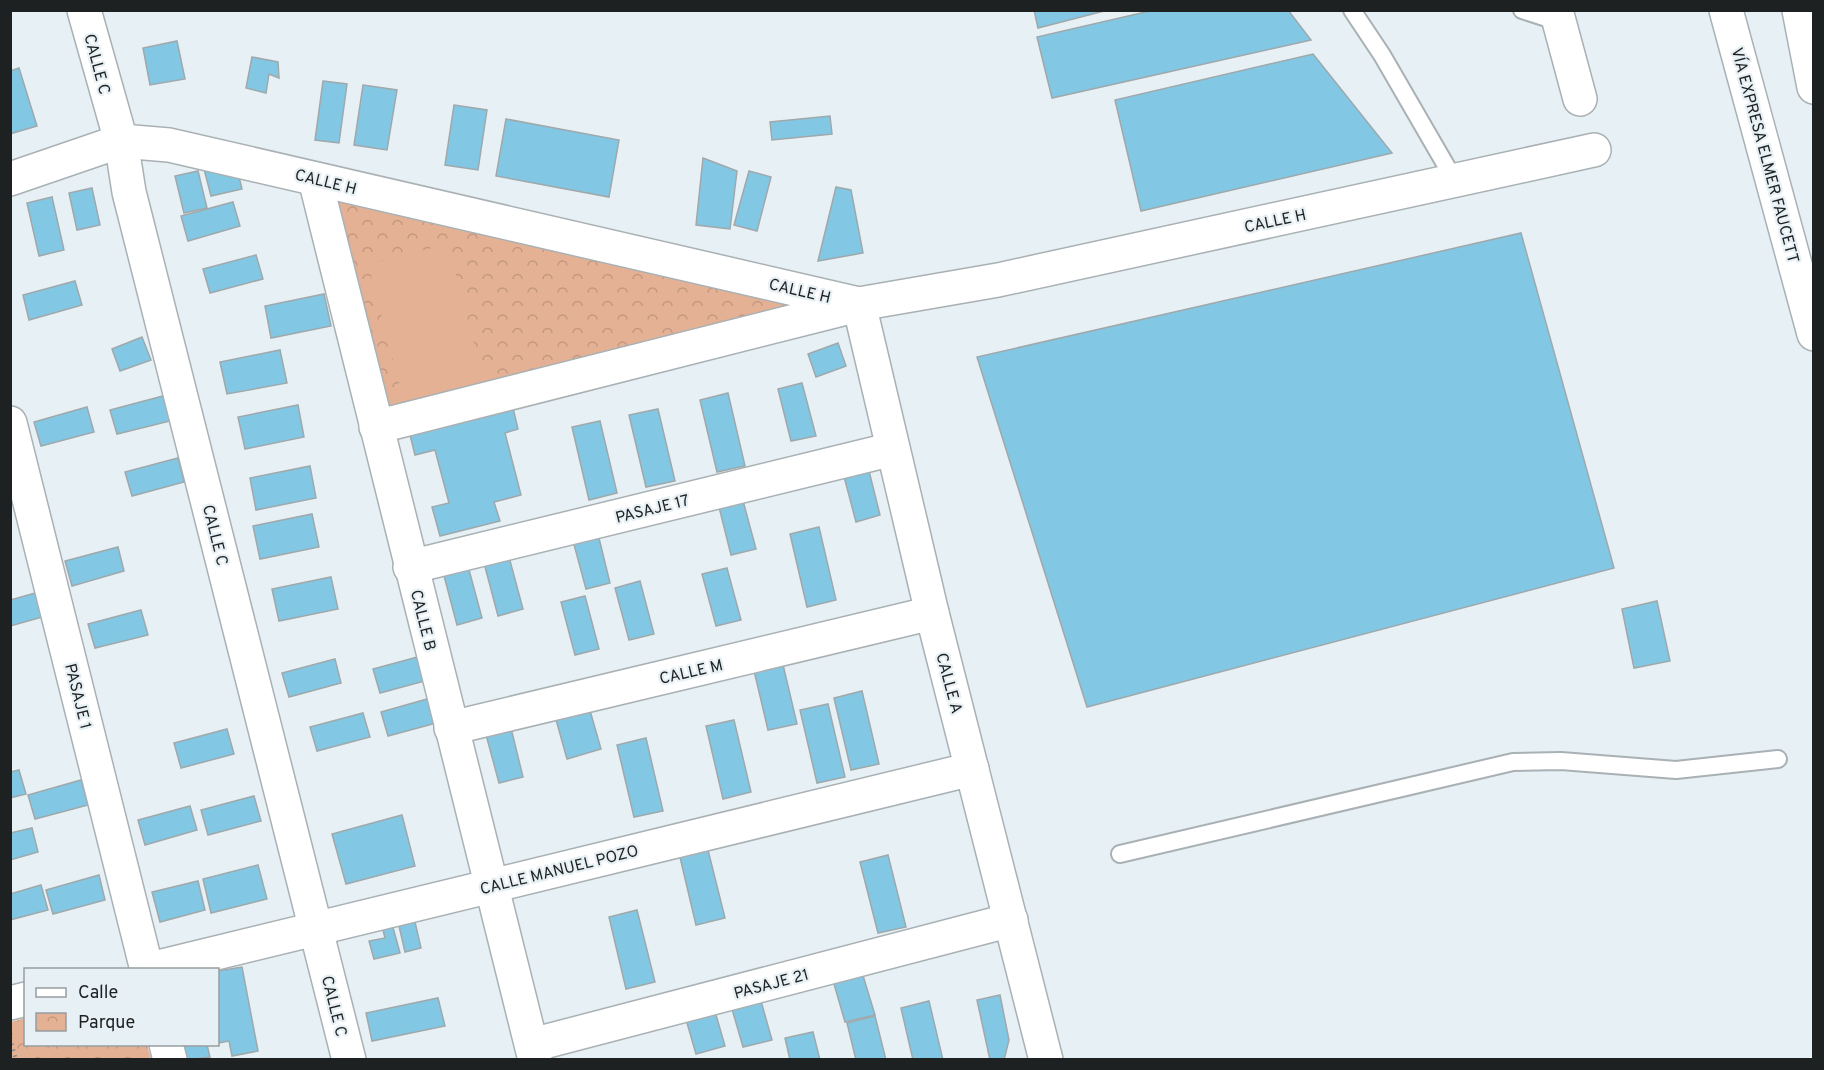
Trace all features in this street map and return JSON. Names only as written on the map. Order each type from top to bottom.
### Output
[{"type":"main road","name":"CALLE C","points":[[84,10],[121,141],[129,192],[349,1059]]},
{"type":"main road","name":"VÍA EXPRESA ELMER FAUCETT","points":[[1726,10],[1814,334]]},
{"type":"main road","points":[[1799,10],[1814,87]]},
{"type":"main road","points":[[1557,16],[1580,99]]},
{"type":"main road","name":"CALLE H","points":[[10,179],[121,141],[169,146],[859,304],[998,280],[1594,150]]},
{"type":"main road","name":"CALLE B","points":[[315,179],[410,567],[533,1052]]},
{"type":"main road","points":[[376,427],[859,304]]},
{"type":"main road","name":"CALLE A","points":[[859,304],[932,613],[1046,1059]]},
{"type":"main road","name":"PASAJE 1","points":[[10,423],[147,968]]},
{"type":"main road","name":"PASAJE 17","points":[[410,567],[893,449]]},
{"type":"main road","name":"CALLE M","points":[[451,728],[932,613]]},
{"type":"main road","name":"CALLE MANUEL POZO","points":[[151,968],[972,769]]},
{"type":"main road","name":"PASAJE 21","points":[[533,1052],[1011,920]]},
{"type":"lane","points":[[1352,10],[1382,55],[1455,181]]},
{"type":"lane","points":[[1522,10],[1557,16]]},
{"type":"lane","points":[[1120,854],[1513,762],[1561,761],[1676,770],[1778,759]]},
{"type":"path","points":[[10,1038],[16,1059]]},
{"type":"green space","points":[[337,199],[827,308],[391,415]]},
{"type":"green space","points":[[448,244],[484,382],[404,402],[368,264]]},
{"type":"green space","points":[[24,1018],[24,1046],[147,1046],[151,1059],[12,1059],[11,1022]]},
{"type":"building","points":[[1034,10],[1108,10],[1038,28]]},
{"type":"building","points":[[1154,10],[1288,10],[1311,40],[1052,98],[1037,37]]},
{"type":"building","points":[[177,41],[185,79],[150,85],[143,48]]},
{"type":"building","points":[[1313,54],[1392,153],[1141,211],[1115,100]]},
{"type":"building","points":[[252,57],[278,62],[279,78],[269,74],[266,93],[246,88]]},
{"type":"building","points":[[19,68],[37,126],[10,134],[10,71]]},
{"type":"building","points":[[323,81],[347,84],[339,143],[315,140]]},
{"type":"building","points":[[363,85],[397,90],[387,150],[354,145]]},
{"type":"building","points":[[454,105],[487,110],[478,170],[445,165]]},
{"type":"building","points":[[830,116],[832,134],[772,140],[770,122]]},
{"type":"building","points":[[506,119],[619,140],[609,197],[496,176]]},
{"type":"building","points":[[703,158],[737,171],[730,229],[696,225]]},
{"type":"building","points":[[204,169],[239,177],[242,189],[211,196]]},
{"type":"building","points":[[198,171],[207,208],[184,213],[175,176]]},
{"type":"building","points":[[749,171],[771,177],[757,231],[734,225]]},
{"type":"building","points":[[836,187],[851,190],[863,253],[818,261]]},
{"type":"building","points":[[92,188],[100,225],[77,230],[69,193]]},
{"type":"building","points":[[52,197],[64,250],[39,256],[27,203]]},
{"type":"building","points":[[233,202],[240,226],[188,241],[181,216]]},
{"type":"building","points":[[1521,233],[1614,568],[1087,707],[977,357]]},
{"type":"building","points":[[256,255],[263,279],[210,293],[203,269]]},
{"type":"building","points":[[75,281],[82,305],[29,320],[23,295]]},
{"type":"building","points":[[324,294],[331,326],[271,338],[265,306]]},
{"type":"building","points":[[142,337],[151,360],[120,371],[112,349]]},
{"type":"building","points":[[838,343],[846,366],[816,377],[808,354]]},
{"type":"building","points":[[280,350],[287,383],[227,394],[220,362]]},
{"type":"building","points":[[802,383],[816,436],[791,441],[778,389]]},
{"type":"building","points":[[728,393],[745,466],[717,472],[700,400]]},
{"type":"building","points":[[163,396],[170,421],[117,434],[110,410]]},
{"type":"building","points":[[298,405],[304,437],[245,449],[238,417]]},
{"type":"building","points":[[87,407],[94,432],[41,446],[34,422]]},
{"type":"building","points":[[513,408],[518,429],[505,433],[521,495],[494,502],[500,521],[440,536],[432,507],[449,503],[435,450],[415,455],[410,435]]},
{"type":"building","points":[[658,409],[675,481],[646,487],[629,415]]},
{"type":"building","points":[[600,421],[617,493],[589,500],[572,427]]},
{"type":"building","points":[[178,458],[184,482],[132,496],[125,472]]},
{"type":"building","points":[[867,463],[880,515],[856,522],[842,469]]},
{"type":"building","points":[[310,466],[316,498],[256,510],[250,478]]},
{"type":"building","points":[[742,497],[756,549],[731,555],[718,503]]},
{"type":"building","points":[[312,514],[319,547],[260,559],[253,526]]},
{"type":"building","points":[[819,527],[836,600],[807,607],[790,534]]},
{"type":"building","points":[[597,530],[610,583],[586,589],[572,537]]},
{"type":"building","points":[[118,547],[124,571],[72,586],[65,561]]},
{"type":"building","points":[[509,557],[523,609],[498,616],[484,563]]},
{"type":"building","points":[[468,566],[482,618],[457,625],[443,572]]},
{"type":"building","points":[[727,568],[741,620],[716,626],[702,574]]},
{"type":"building","points":[[331,577],[338,609],[279,621],[272,589]]},
{"type":"building","points":[[640,581],[654,634],[629,640],[615,588]]},
{"type":"building","points":[[39,592],[46,616],[10,626],[10,600]]},
{"type":"building","points":[[585,596],[599,649],[575,655],[561,602]]},
{"type":"building","points":[[1657,601],[1670,661],[1634,668],[1622,609]]},
{"type":"building","points":[[141,610],[148,635],[95,648],[88,624]]},
{"type":"building","points":[[780,652],[797,724],[768,730],[751,658]]},
{"type":"building","points":[[425,655],[432,679],[380,693],[373,669]]},
{"type":"building","points":[[335,659],[341,683],[289,697],[282,673]]},
{"type":"building","points":[[862,691],[879,764],[851,770],[834,698]]},
{"type":"building","points":[[434,697],[440,722],[388,736],[381,712]]},
{"type":"building","points":[[828,704],[845,777],[817,783],[800,710]]},
{"type":"building","points":[[589,707],[601,749],[567,759],[555,716]]},
{"type":"building","points":[[363,713],[370,737],[317,751],[310,727]]},
{"type":"building","points":[[734,720],[751,792],[723,799],[706,726]]},
{"type":"building","points":[[510,724],[523,777],[499,783],[485,731]]},
{"type":"building","points":[[227,729],[234,754],[181,768],[174,743]]},
{"type":"building","points":[[646,738],[663,811],[634,817],[617,745]]},
{"type":"building","points":[[19,770],[26,794],[10,798],[10,772]]},
{"type":"building","points":[[81,780],[88,805],[35,819],[28,795]]},
{"type":"building","points":[[254,796],[261,821],[208,835],[201,810]]},
{"type":"building","points":[[190,806],[197,830],[145,845],[138,820]]},
{"type":"building","points":[[402,815],[415,866],[346,884],[332,834]]},
{"type":"building","points":[[32,828],[38,852],[10,860],[10,833]]},
{"type":"building","points":[[707,846],[725,918],[696,925],[679,853]]},
{"type":"building","points":[[888,855],[906,927],[878,933],[860,862]]},
{"type":"building","points":[[258,865],[267,899],[211,913],[203,879]]},
{"type":"building","points":[[99,875],[105,900],[53,914],[46,890]]},
{"type":"building","points":[[198,881],[205,910],[160,922],[152,892]]},
{"type":"building","points":[[41,885],[48,910],[10,920],[10,894]]},
{"type":"building","points":[[637,910],[655,982],[626,989],[609,917]]},
{"type":"building","points":[[415,922],[421,948],[405,952],[399,926]]},
{"type":"building","points":[[392,924],[400,953],[374,959],[369,941],[385,938],[382,926]]},
{"type":"building","points":[[242,967],[258,1051],[232,1056],[229,1041],[219,1043],[219,971]]},
{"type":"building","points":[[861,969],[875,1015],[845,1022],[832,977]]},
{"type":"building","points":[[759,994],[772,1040],[743,1047],[730,1002]]},
{"type":"building","points":[[1000,995],[1009,1040],[1004,1060],[990,1060],[977,1000]]},
{"type":"building","points":[[438,998],[445,1026],[372,1041],[366,1013]]},
{"type":"building","points":[[712,1001],[725,1046],[696,1054],[683,1009]]},
{"type":"building","points":[[929,1001],[943,1060],[913,1060],[901,1008]]},
{"type":"building","points":[[875,1016],[886,1060],[856,1060],[847,1023]]},
{"type":"building","points":[[813,1032],[820,1060],[790,1060],[785,1038]]},
{"type":"building","points":[[184,1046],[207,1046],[210,1057],[187,1060]]}]
